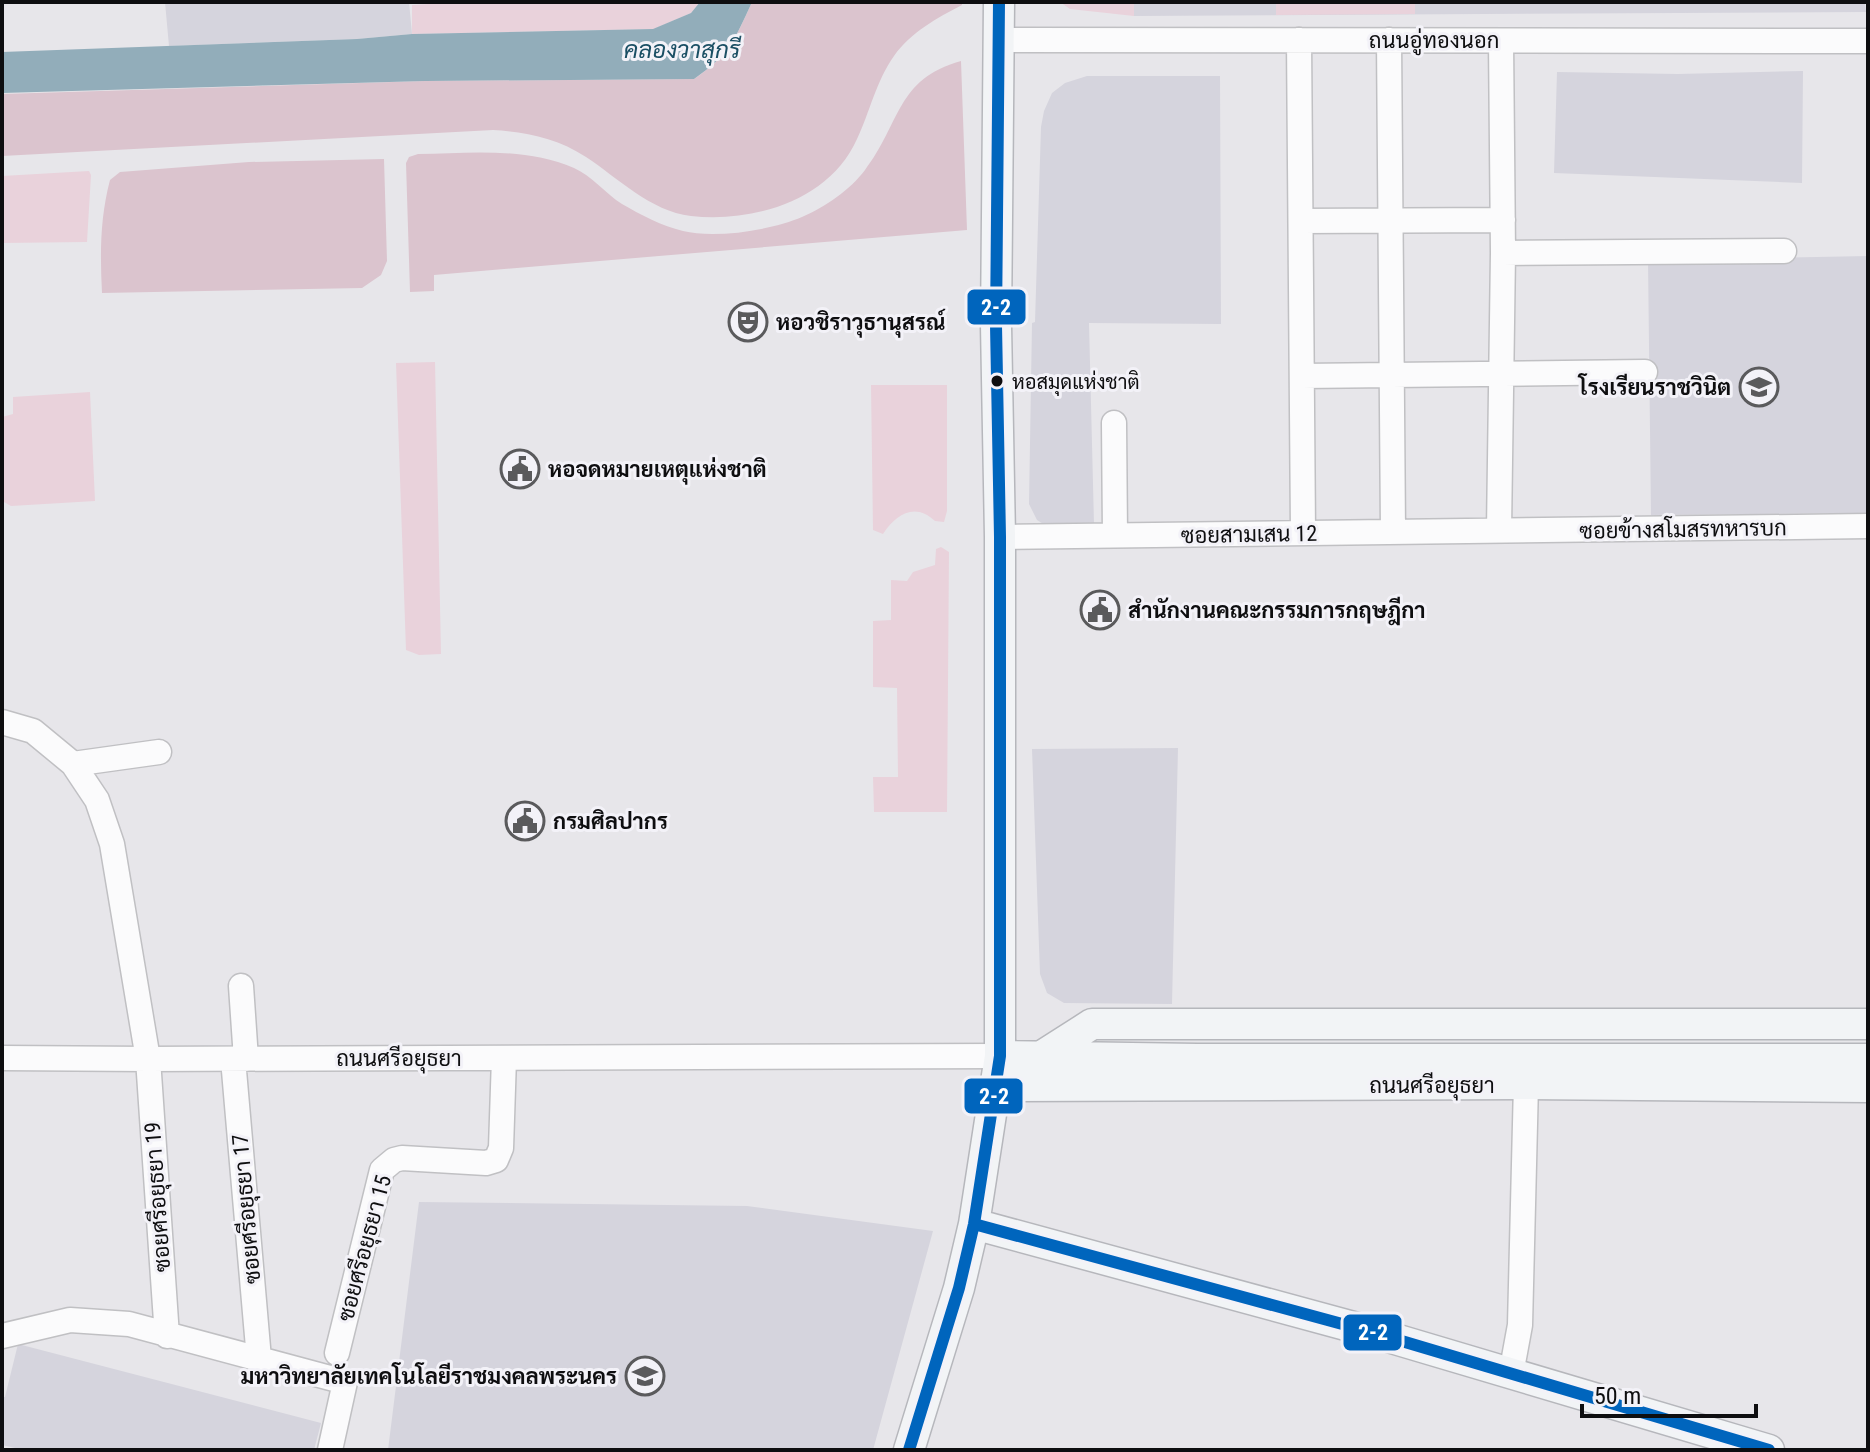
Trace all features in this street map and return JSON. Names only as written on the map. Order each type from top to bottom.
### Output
[{"type":"main road","points":[[909,1450],[959,1288],[974,1224],[1000,1056],[1000,537],[996,325],[999,2]]},
{"type":"main road","points":[[1042,1056],[1092,1024],[1868,1024]]},
{"type":"main road","points":[[1760,1068],[1781,1024]]},
{"type":"main road","points":[[1463,1025],[1464,1059]]},
{"type":"main road","points":[[1582,1025],[1584,1059]]},
{"type":"main road","name":"ถนนศรีอยุธยา","points":[[1000,1056],[1042,1056],[1265,1073]]},
{"type":"main road","name":"ถนนศรีอยุธยา","points":[[1415,1072],[1464,1059],[1584,1059],[1760,1068],[1868,1087]]},
{"type":"main road","name":"ถนนศรีอยุธยา","points":[[997,1086],[1265,1073],[1415,1072],[1526,1084],[1868,1059]]},
{"type":"main road","points":[[974,1224],[1352,1327],[1769,1450]]},
{"type":"street","name":"ถนนอู่ทองนอก","points":[[1000,40],[1868,41]]},
{"type":"street","points":[[1299,40],[1303,533]]},
{"type":"street","points":[[1389,40],[1393,532]]},
{"type":"street","points":[[1499,530],[1503,253],[1501,41]]},
{"type":"street","points":[[1301,221],[1503,220]]},
{"type":"street","points":[[1503,253],[1784,251]]},
{"type":"street","points":[[1302,376],[1645,372]]},
{"type":"street","points":[[1114,423],[1115,535]]},
{"type":"street","name":"ซอยข้างสโมสรทหารบก","points":[[1499,530],[1868,526]]},
{"type":"street","name":"ซอยสามเสน 12","points":[[1000,537],[1499,530]]},
{"type":"street","points":[[2,722],[33,731],[73,764],[97,800],[112,844],[148,1059]]},
{"type":"street","points":[[73,764],[159,752]]},
{"type":"street","name":"ซอยศรีอยุธยา 17","points":[[241,986],[239,1059],[259,1359]]},
{"type":"street","name":"ถนนศรีอยุธยา","points":[[2,1058],[1000,1056]]},
{"type":"street","name":"ซอยศรีอยุธยา 15","points":[[337,1353],[382,1170],[394,1160],[402,1158],[486,1163],[496,1160],[501,1148],[504,1058]]},
{"type":"street","name":"ซอยศรีอยุธยา 19","points":[[148,1059],[167,1336]]},
{"type":"street","points":[[1511,1374],[1520,1325],[1526,1084]]},
{"type":"street","points":[[2,1336],[70,1320],[129,1324],[345,1382],[330,1450]]},
{"type":"shaded area","points":[[165,2],[409,2],[412,34],[169,46]]},
{"type":"shaded area","points":[[460,2],[700,2],[691,13],[654,29],[412,34],[412,5]]},
{"type":"shaded area","points":[[752,2],[962,2],[962,5],[916,33],[894,56],[857,139],[845,160],[829,178],[788,203],[740,216],[676,213],[648,201],[564,145],[529,134],[493,130],[2,156],[2,94],[425,81],[694,79],[715,63],[729,46]]},
{"type":"shaded area","points":[[1060,2],[1134,2],[1134,16],[1070,9]]},
{"type":"shaded area","points":[[1134,2],[1865,2],[1866,12],[1134,16]]},
{"type":"shaded area","points":[[1276,2],[1415,2],[1415,14],[1276,15]]},
{"type":"shaded area","points":[[961,61],[967,230],[434,275],[434,291],[410,292],[406,163],[409,157],[477,152],[536,157],[574,168],[622,204],[675,229],[727,234],[760,229],[802,217],[845,191],[877,153],[912,91],[940,69]]},
{"type":"shaded area","points":[[1803,71],[1802,183],[1554,173],[1557,72],[1678,74]]},
{"type":"shaded area","points":[[1087,76],[1220,76],[1221,324],[1089,323],[1094,524],[1045,525],[1037,520],[1029,504],[1032,323],[1035,322],[1041,127],[1052,93],[1065,83]]},
{"type":"shaded area","points":[[384,159],[387,261],[381,275],[362,288],[102,293],[104,208],[110,180],[120,172],[249,162]]},
{"type":"shaded area","points":[[89,171],[87,242],[2,243],[2,176]]},
{"type":"shaded area","name":"โรงเรียนราชวินิต","points":[[1868,256],[1868,513],[1651,515],[1648,260]]},
{"type":"shaded area","points":[[435,362],[441,654],[419,655],[406,650],[396,363]]},
{"type":"shaded area","points":[[871,385],[947,385],[947,511],[944,522],[913,511],[900,516],[883,534],[873,530]]},
{"type":"shaded area","points":[[90,392],[95,501],[11,506],[4,502],[2,417],[13,414],[13,397]]},
{"type":"shaded area","points":[[941,547],[949,552],[947,812],[874,812],[873,777],[898,777],[897,688],[873,687],[873,621],[891,620],[891,580],[907,581],[913,572],[935,565],[936,549]]},
{"type":"shaded area","points":[[1178,748],[1172,1004],[1064,1003],[1047,993],[1040,974],[1032,749]]},
{"type":"shaded area","name":"มหาวิทยาลัยเทคโนโลยีราชมงคลพระนคร","points":[[419,1202],[747,1206],[933,1231],[873,1450],[388,1450]]},
{"type":"shaded area","points":[[18,1344],[321,1423],[314,1450],[24,1450],[2,1445],[2,1397],[5,1397]]},
{"type":"water","name":"คลองวาสุกรี","points":[[700,2],[752,2],[730,45],[694,79],[425,81],[2,93],[2,52],[357,39],[412,34],[653,29],[691,13]]},
{"type":"transit line","name":"2-2","points":[[909,1450],[959,1288],[974,1224],[1000,1056],[1000,537],[996,325],[999,2]]},
{"type":"transit line","name":"2-2","points":[[974,1224],[1368,1331],[1769,1450]]},
{"type":"place","name":"หอวชิราวุธานุสรณ์","points":[[748,322]]},
{"type":"place","name":"หอสมุดแห่งชาติ","points":[[997,381]]},
{"type":"place","name":"โรงเรียนราชวินิต","points":[[1759,387]]},
{"type":"place","name":"หอจดหมายเหตุแห่งชาติ","points":[[520,469]]},
{"type":"place","name":"สำนักงานคณะกรรมการกฤษฎีกา","points":[[1100,610]]},
{"type":"place","name":"กรมศิลปากร","points":[[525,821]]},
{"type":"place","name":"มหาวิทยาลัยเทคโนโลยีราชมงคลพระนคร","points":[[645,1376]]}]
